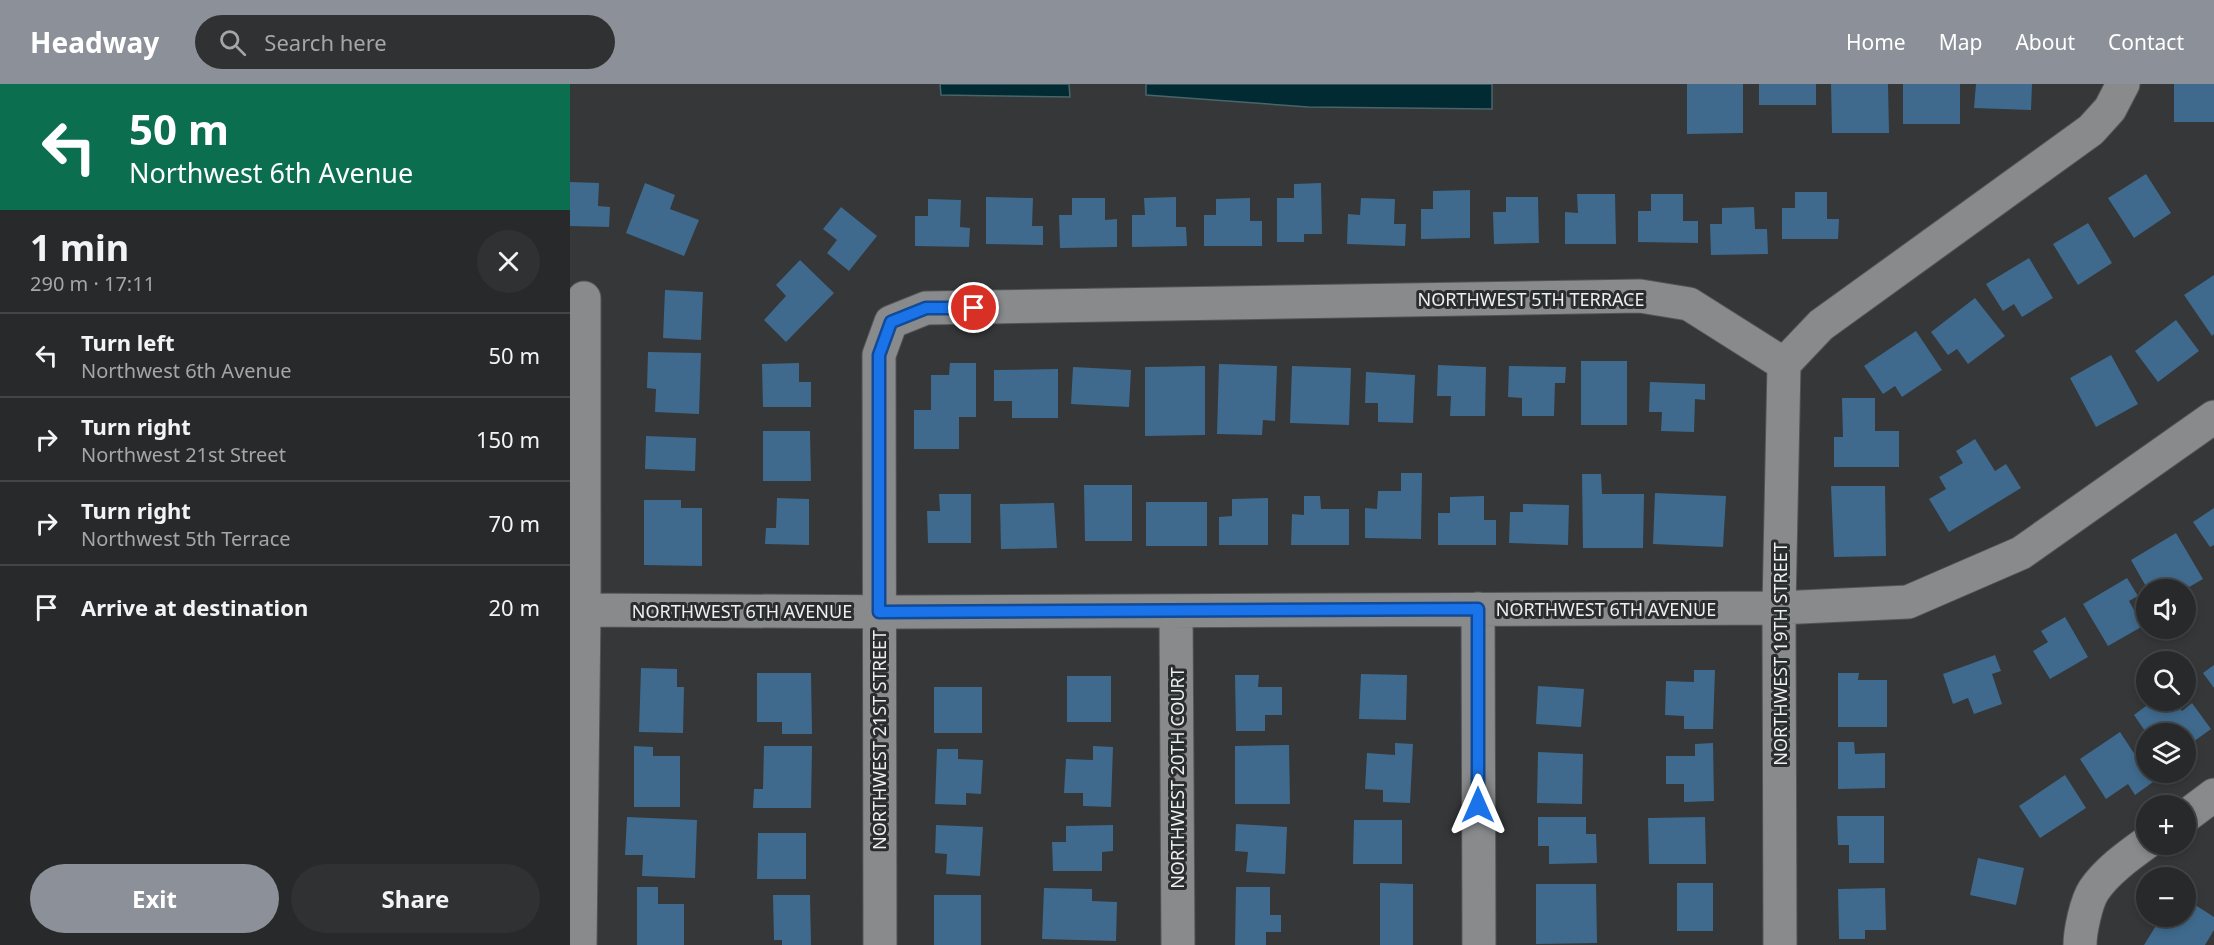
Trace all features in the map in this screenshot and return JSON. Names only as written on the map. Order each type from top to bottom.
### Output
[{"type":"street","points":[[1784,364],[1821,325],[2091,130],[2110,109],[2122,84]]},
{"type":"street","name":"NORTHWEST 5TH TERRACE","points":[[891,322],[926,308],[1640,296],[1689,304],[1784,364]]},
{"type":"street","points":[[580,945],[584,610],[584,298]]},
{"type":"street","name":"NORTHWEST 21ST STREET","points":[[880,945],[879,355],[891,322]]},
{"type":"street","name":"NORTHWEST 19TH STREET","points":[[1780,945],[1779,608],[1784,364]]},
{"type":"street","name":"NORTHWEST 6TH AVENUE","points":[[584,610],[879,612],[1779,608],[1908,602],[2021,553],[2214,417]]},
{"type":"street","points":[[1478,609],[1479,945]]},
{"type":"street","name":"NORTHWEST 20TH COURT","points":[[1176,611],[1178,945]]},
{"type":"street","points":[[2196,808],[2214,795]]},
{"type":"street","points":[[2080,945],[2080,933],[2093,891],[2124,859],[2136,850]]},
{"type":"water","points":[[940,84],[1069,84],[1070,97],[941,95]]},
{"type":"water","points":[[1146,84],[1492,84],[1492,109],[1308,107],[1146,95]]},
{"type":"building","points":[[1687,84],[1743,84],[1743,133],[1687,134]]},
{"type":"building","points":[[1759,84],[1816,84],[1816,105],[1759,105]]},
{"type":"building","points":[[1831,84],[1888,84],[1889,133],[1832,133]]},
{"type":"building","points":[[1903,84],[1960,84],[1960,124],[1903,124]]},
{"type":"building","points":[[1976,84],[2032,84],[2031,110],[1974,108]]},
{"type":"building","points":[[2174,84],[2214,84],[2214,122],[2174,122]]},
{"type":"building","points":[[2146,174],[2171,213],[2134,238],[2108,198]]},
{"type":"building","points":[[570,182],[599,183],[598,206],[610,207],[609,227],[570,226]]},
{"type":"building","points":[[645,183],[675,195],[670,209],[699,220],[684,256],[626,233]]},
{"type":"building","points":[[1321,183],[1322,234],[1304,234],[1304,242],[1277,242],[1277,198],[1294,198],[1294,184]]},
{"type":"building","points":[[1470,190],[1470,238],[1421,239],[1421,209],[1433,209],[1433,191]]},
{"type":"building","points":[[1795,192],[1827,192],[1827,219],[1839,219],[1838,239],[1782,239],[1782,208],[1795,208]]},
{"type":"building","points":[[1577,194],[1615,194],[1616,244],[1565,244],[1565,212],[1578,213]]},
{"type":"building","points":[[1651,194],[1683,194],[1683,221],[1698,221],[1698,243],[1638,242],[1638,211],[1651,211]]},
{"type":"building","points":[[986,197],[1033,198],[1032,226],[1043,226],[1043,245],[986,244]]},
{"type":"building","points":[[1176,197],[1176,227],[1186,227],[1187,246],[1132,247],[1132,215],[1145,215],[1144,198]]},
{"type":"building","points":[[1506,197],[1538,197],[1539,243],[1494,244],[1493,212],[1506,212]]},
{"type":"building","points":[[1072,198],[1105,198],[1105,220],[1117,219],[1117,247],[1060,248],[1059,215],[1072,215]]},
{"type":"building","points":[[1250,198],[1250,221],[1262,221],[1262,246],[1204,246],[1204,215],[1216,215],[1216,199]]},
{"type":"building","points":[[1361,198],[1395,199],[1394,224],[1406,224],[1405,246],[1347,244],[1348,214],[1360,215]]},
{"type":"building","points":[[928,199],[961,200],[960,227],[970,228],[969,247],[915,246],[915,216],[928,216]]},
{"type":"building","points":[[841,207],[877,236],[849,271],[827,253],[837,240],[823,229]]},
{"type":"building","points":[[1754,207],[1755,229],[1767,229],[1768,254],[1711,255],[1710,224],[1722,224],[1722,208]]},
{"type":"building","points":[[2088,223],[2112,263],[2078,285],[2053,244]]},
{"type":"building","points":[[2029,258],[2053,298],[2022,317],[2014,304],[2003,311],[1986,284]]},
{"type":"building","points":[[800,260],[834,293],[786,342],[764,320],[786,296],[776,285]]},
{"type":"building","points":[[2214,275],[2214,334],[2212,336],[2184,295]]},
{"type":"building","points":[[665,290],[703,292],[701,340],[663,338]]},
{"type":"building","points":[[1975,298],[2005,336],[1968,364],[1957,349],[1948,355],[1931,332]]},
{"type":"building","points":[[2176,320],[2199,351],[2158,382],[2135,351]]},
{"type":"building","points":[[1916,331],[1942,370],[1902,397],[1895,386],[1883,394],[1864,366]]},
{"type":"building","points":[[648,352],[701,353],[699,414],[655,412],[656,389],[647,388]]},
{"type":"building","points":[[2111,355],[2138,404],[2096,427],[2070,378]]},
{"type":"building","points":[[1581,361],[1627,361],[1627,425],[1581,425]]},
{"type":"building","points":[[799,363],[799,382],[811,382],[811,407],[763,407],[762,364]]},
{"type":"building","points":[[950,363],[976,363],[976,417],[959,417],[959,449],[914,449],[914,410],[931,410],[931,375],[949,375]]},
{"type":"building","points":[[1219,364],[1277,366],[1275,421],[1263,420],[1262,435],[1217,434]]},
{"type":"building","points":[[1438,365],[1486,367],[1485,416],[1450,416],[1451,396],[1437,396]]},
{"type":"building","points":[[1205,366],[1205,435],[1145,436],[1145,367]]},
{"type":"building","points":[[1292,366],[1351,368],[1349,425],[1290,423]]},
{"type":"building","points":[[1509,366],[1566,367],[1565,383],[1555,383],[1554,416],[1522,416],[1522,398],[1508,397]]},
{"type":"building","points":[[1073,367],[1131,370],[1129,407],[1071,404]]},
{"type":"building","points":[[1058,369],[1058,418],[1012,418],[1012,401],[994,401],[994,370]]},
{"type":"building","points":[[1366,372],[1415,375],[1413,423],[1378,422],[1378,403],[1365,403]]},
{"type":"building","points":[[1650,382],[1705,384],[1705,400],[1695,399],[1694,432],[1661,431],[1662,412],[1649,412]]},
{"type":"building","points":[[1842,398],[1875,398],[1875,431],[1899,431],[1899,467],[1834,467],[1834,437],[1843,437]]},
{"type":"building","points":[[763,431],[810,431],[811,481],[763,481]]},
{"type":"building","points":[[646,436],[696,438],[695,471],[645,469]]},
{"type":"building","points":[[1975,439],[1995,471],[2006,464],[2021,488],[1949,532],[1929,499],[1946,489],[1939,477],[1963,463],[1956,451]]},
{"type":"building","points":[[1401,473],[1422,473],[1421,539],[1365,538],[1365,508],[1377,509],[1378,491],[1401,491]]},
{"type":"building","points":[[1582,474],[1601,474],[1602,494],[1644,494],[1643,548],[1583,548]]},
{"type":"building","points":[[1084,485],[1132,485],[1132,541],[1085,541]]},
{"type":"building","points":[[1831,486],[1885,486],[1886,556],[1834,557]]},
{"type":"building","points":[[1655,493],[1726,496],[1723,547],[1653,544]]},
{"type":"building","points":[[939,494],[971,494],[971,543],[928,543],[927,511],[940,511]]},
{"type":"building","points":[[1304,496],[1320,496],[1321,509],[1349,509],[1349,545],[1291,545],[1292,514],[1304,515]]},
{"type":"building","points":[[1484,496],[1484,520],[1496,520],[1496,545],[1438,545],[1438,513],[1450,513],[1450,497]]},
{"type":"building","points":[[777,498],[809,499],[809,545],[765,544],[766,528],[776,528]]},
{"type":"building","points":[[1268,498],[1268,545],[1219,545],[1219,517],[1232,516],[1232,499]]},
{"type":"building","points":[[644,500],[681,500],[681,508],[702,508],[702,566],[644,565]]},
{"type":"building","points":[[1146,502],[1207,502],[1207,546],[1146,546]]},
{"type":"building","points":[[1054,503],[1057,548],[1001,549],[1000,504]]},
{"type":"building","points":[[1523,504],[1569,505],[1568,545],[1509,543],[1510,512],[1523,512]]},
{"type":"building","points":[[2214,508],[2214,545],[2210,547],[2193,522]]},
{"type":"building","points":[[2176,533],[2203,579],[2196,583],[2196,579],[2142,579],[2131,560]]},
{"type":"building","points":[[2127,578],[2136,593],[2136,597],[2129,601],[2136,614],[2136,630],[2108,646],[2083,604]]},
{"type":"building","points":[[2065,617],[2088,657],[2050,679],[2033,651],[2048,642],[2041,631]]},
{"type":"building","points":[[1995,655],[2001,671],[1992,674],[2002,704],[1974,714],[1968,698],[1953,704],[1943,674]]},
{"type":"building","points":[[2214,665],[2214,688],[2203,673]]},
{"type":"building","points":[[641,668],[677,669],[677,687],[684,687],[683,733],[639,732]]},
{"type":"building","points":[[1694,670],[1715,670],[1713,729],[1684,729],[1684,716],[1665,715],[1666,681],[1694,682]]},
{"type":"building","points":[[757,673],[811,673],[812,734],[782,734],[782,722],[757,722]]},
{"type":"building","points":[[1838,673],[1859,673],[1858,680],[1887,680],[1887,727],[1838,727]]},
{"type":"building","points":[[1361,674],[1407,675],[1406,720],[1359,719]]},
{"type":"building","points":[[1235,675],[1259,675],[1258,687],[1282,687],[1282,715],[1265,715],[1265,731],[1236,731]]},
{"type":"building","points":[[1067,676],[1111,676],[1111,722],[1067,722]]},
{"type":"building","points":[[1538,686],[1584,689],[1581,727],[1536,724]]},
{"type":"building","points":[[934,687],[982,687],[982,733],[934,733]]},
{"type":"building","points":[[2196,708],[2211,729],[2196,740],[2196,723],[2139,723],[2134,715],[2139,711],[2196,711]]},
{"type":"building","points":[[2120,732],[2136,756],[2136,783],[2152,783],[2135,795],[2128,784],[2106,799],[2080,759]]},
{"type":"building","points":[[1838,742],[1854,742],[1855,754],[1885,753],[1885,788],[1838,789]]},
{"type":"building","points":[[1395,743],[1413,744],[1410,803],[1383,802],[1383,790],[1365,789],[1367,753],[1395,755]]},
{"type":"building","points":[[1713,743],[1714,801],[1684,802],[1684,784],[1666,784],[1666,756],[1695,756],[1695,744]]},
{"type":"building","points":[[1289,745],[1290,804],[1235,804],[1235,746]]},
{"type":"building","points":[[634,746],[653,747],[653,756],[680,756],[680,807],[634,807]]},
{"type":"building","points":[[764,746],[812,746],[811,808],[753,808],[754,789],[763,789]]},
{"type":"building","points":[[1093,746],[1113,747],[1111,807],[1083,806],[1083,793],[1064,793],[1066,759],[1093,760]]},
{"type":"building","points":[[937,749],[958,749],[958,759],[983,760],[981,794],[966,793],[966,805],[935,804]]},
{"type":"building","points":[[1538,752],[1583,754],[1582,804],[1537,803]]},
{"type":"building","points":[[2065,775],[2086,808],[2040,838],[2019,806]]},
{"type":"building","points":[[1837,816],[1884,816],[1884,863],[1849,863],[1849,845],[1838,845]]},
{"type":"building","points":[[627,817],[697,820],[695,878],[642,876],[643,855],[625,855]]},
{"type":"building","points":[[1538,817],[1586,817],[1586,834],[1596,834],[1597,863],[1549,864],[1549,846],[1538,846]]},
{"type":"building","points":[[1705,817],[1706,864],[1649,864],[1648,818]]},
{"type":"building","points":[[1354,820],[1402,820],[1402,864],[1353,864]]},
{"type":"building","points":[[1236,824],[1287,827],[1285,874],[1246,872],[1248,852],[1235,851]]},
{"type":"building","points":[[936,825],[983,827],[980,876],[946,874],[947,854],[935,853]]},
{"type":"building","points":[[1113,825],[1113,851],[1102,852],[1102,871],[1053,871],[1052,842],[1066,842],[1066,826]]},
{"type":"building","points":[[758,833],[806,833],[806,879],[757,879]]},
{"type":"building","points":[[1978,858],[2024,868],[2016,905],[1970,895]]},
{"type":"building","points":[[1380,883],[1413,884],[1413,945],[1380,945]]},
{"type":"building","points":[[1677,883],[1713,883],[1713,931],[1677,931]]},
{"type":"building","points":[[1536,884],[1596,884],[1597,943],[1536,944]]},
{"type":"building","points":[[637,887],[658,887],[658,904],[684,904],[684,945],[637,945]]},
{"type":"building","points":[[1236,887],[1270,887],[1270,915],[1281,915],[1281,932],[1266,932],[1266,945],[1235,945]]},
{"type":"building","points":[[1044,888],[1092,889],[1092,901],[1117,902],[1116,941],[1042,939]]},
{"type":"building","points":[[1885,888],[1886,930],[1865,930],[1865,939],[1839,939],[1838,889]]},
{"type":"building","points":[[773,895],[810,895],[811,945],[782,945],[782,940],[774,940]]},
{"type":"building","points":[[934,895],[981,895],[981,945],[934,945]]},
{"type":"building","points":[[2196,905],[2214,917],[2214,930],[2205,945],[2144,945],[2155,927],[2196,927]]},
{"type":"route","points":[[974,308],[926,308],[891,322],[879,355],[879,612],[1478,609],[1478,805]]}]
